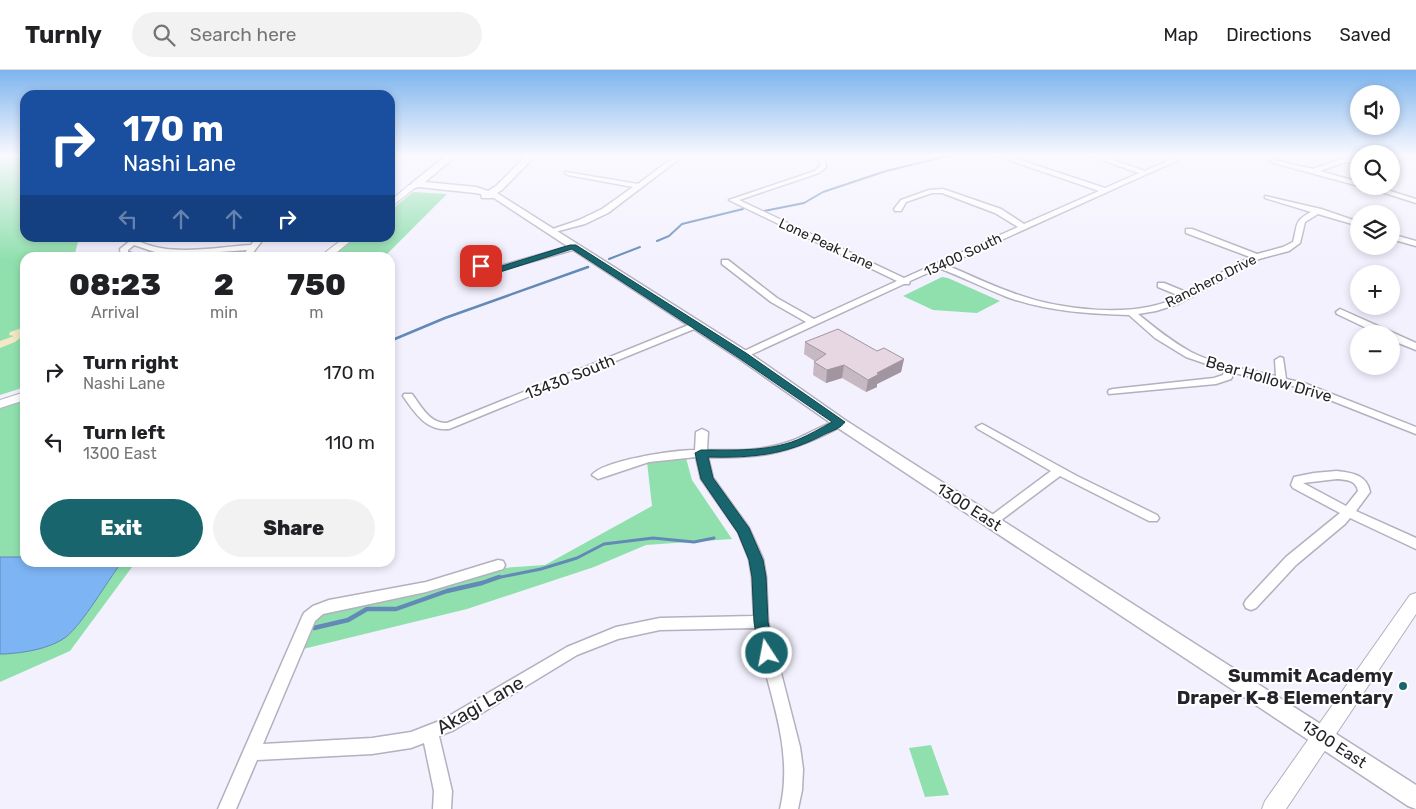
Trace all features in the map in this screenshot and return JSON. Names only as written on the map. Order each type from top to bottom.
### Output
[{"type":"main road","name":"1300 East","points":[[443,190],[480,196],[524,214]]},
{"type":"main road","name":"1300 East","points":[[475,190],[492,193],[551,231],[992,522],[1416,798]]},
{"type":"main road","points":[[480,196],[495,190]]},
{"type":"street","points":[[395,198],[405,190]]},
{"type":"street","points":[[395,201],[407,190]]},
{"type":"street","points":[[551,231],[599,214],[633,190]]},
{"type":"street","name":"Lone Peak Lane","points":[[762,190],[734,200],[906,282]]},
{"type":"street","points":[[898,208],[903,202],[930,191],[943,191],[998,211],[1024,227]]},
{"type":"street","name":"13400 South","points":[[743,356],[1106,191]]},
{"type":"street","points":[[1396,195],[1416,201]]},
{"type":"street","points":[[1267,197],[1350,221]]},
{"type":"street","name":"Ranchero Drive","points":[[940,265],[1010,295],[1037,303],[1083,311],[1131,312],[1166,305],[1256,257],[1292,246],[1298,239],[1297,229],[1301,221],[1318,211]]},
{"type":"street","points":[[1189,231],[1256,257]]},
{"type":"street","points":[[1400,239],[1416,244]]},
{"type":"street","points":[[124,252],[132,242]]},
{"type":"street","points":[[137,242],[147,249],[167,251],[253,246]]},
{"type":"street","points":[[249,252],[256,242]]},
{"type":"street","points":[[330,252],[343,242]]},
{"type":"street","points":[[478,262],[484,268],[500,269],[573,247]]},
{"type":"street","points":[[163,252],[167,251]]},
{"type":"street","points":[[725,262],[774,300],[814,323]]},
{"type":"street","points":[[1160,285],[1186,295]]},
{"type":"street","name":"Bear Hollow Drive","points":[[1131,312],[1158,336],[1178,349],[1203,361],[1230,370],[1280,379],[1321,392],[1416,431]]},
{"type":"street","points":[[1340,312],[1368,325]]},
{"type":"street","name":"13430 South","points":[[408,396],[431,423],[444,427],[696,326]]},
{"type":"street","points":[[1400,340],[1416,347]]},
{"type":"street","points":[[1280,360],[1280,379]]},
{"type":"street","points":[[1113,392],[1216,381],[1227,377],[1230,370]]},
{"type":"street","points":[[0,404],[20,398]]},
{"type":"street","points":[[598,475],[653,457],[701,453],[745,454],[774,450],[800,443],[840,422]]},
{"type":"street","points":[[982,427],[1059,472],[1153,518]]},
{"type":"street","points":[[702,432],[701,453],[707,479],[744,531],[756,560],[759,577],[761,622],[769,664],[793,751],[795,776],[789,809]]},
{"type":"street","points":[[992,522],[1059,472]]},
{"type":"street","points":[[1251,604],[1291,561],[1336,525],[1349,511],[1365,491],[1361,483],[1338,474],[1298,480],[1296,483],[1311,493],[1349,511],[1416,544]]},
{"type":"street","points":[[227,809],[305,622],[314,612],[329,606],[426,587],[498,565]]},
{"type":"street","points":[[1273,809],[1416,600]]},
{"type":"street","name":"Akagi Lane","points":[[251,752],[372,746],[411,740],[430,733],[464,715],[572,652],[616,633],[660,624],[761,622]]},
{"type":"street","points":[[430,733],[442,784],[442,809]]},
{"type":"green space","points":[[0,190],[20,190],[20,242],[78,242],[75,252],[20,252],[20,389],[0,395]]},
{"type":"green space","points":[[413,192],[447,194],[389,252],[338,252],[351,242],[395,242],[395,207]]},
{"type":"green space","points":[[942,277],[1000,301],[977,313],[933,310],[903,296]]},
{"type":"green space","points":[[20,402],[20,567],[132,567],[70,651],[0,682],[0,409]]},
{"type":"green space","points":[[686,458],[692,480],[732,539],[646,545],[594,567],[467,609],[299,650],[313,619],[321,614],[502,568],[545,565],[652,506],[647,462]]},
{"type":"green space","points":[[931,745],[949,795],[925,797],[909,748]]},
{"type":"sand","points":[[20,329],[20,338],[0,348],[0,341],[14,336],[9,335],[10,332]]},
{"type":"water","points":[[0,557],[20,557],[20,567],[118,567],[73,631],[66,637],[52,645],[36,650],[0,654]]},
{"type":"building","points":[[838,329],[877,351],[884,348],[904,359],[877,373],[879,374],[868,380],[844,365],[827,370],[814,362],[826,354],[805,342]]},
{"type":"waterway","points":[[764,211],[804,203],[828,190]]},
{"type":"waterway","points":[[657,241],[669,236],[682,224],[743,209]]},
{"type":"waterway","points":[[609,259],[640,247]]},
{"type":"waterway","points":[[395,339],[445,318],[588,267]]},
{"type":"waterway","points":[[496,578],[541,569],[577,558],[604,544],[653,538],[694,542],[714,538]]},
{"type":"waterway","points":[[314,628],[348,620],[367,609],[396,609],[447,591],[496,578]]},
{"type":"place","name":"Summit Academy Draper K-8 Elementary","points":[[1403,686]]},
{"type":"route","points":[[481,266],[494,270],[500,269],[573,247],[743,356],[840,422],[813,438],[774,450],[745,454],[701,453],[707,479],[744,531],[756,560],[761,600],[761,622],[767,653]]}]
